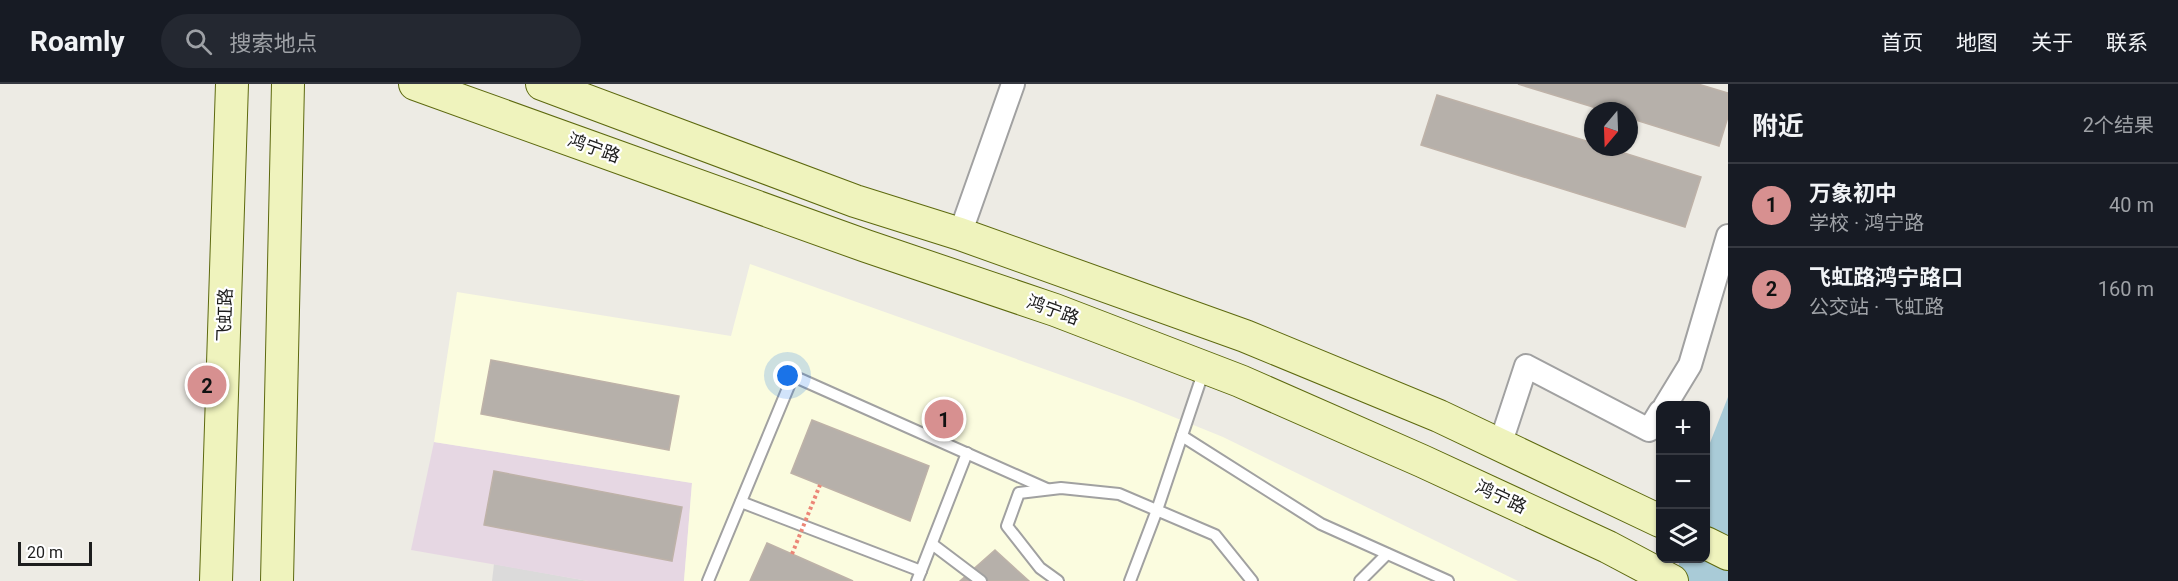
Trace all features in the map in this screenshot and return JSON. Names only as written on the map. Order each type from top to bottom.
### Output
[{"type":"main road","name":"飞虹路","points":[[216,581],[232,84]]},
{"type":"main road","points":[[277,581],[288,84]]},
{"type":"main road","name":"鸿宁路","points":[[415,84],[866,246],[1055,310],[1205,367],[1411,456],[1608,547],[1672,581]]},
{"type":"main road","points":[[560,87],[855,201],[960,234],[1245,336],[1439,416],[1656,519]]},
{"type":"main road","points":[[1710,545],[1728,554]]},
{"type":"street","points":[[960,234],[1013,84]]},
{"type":"street","points":[[1668,401],[1690,365],[1728,236]]},
{"type":"street","points":[[1500,445],[1526,366],[1649,430],[1656,419]]},
{"type":"lane","points":[[1130,581],[1157,510],[1205,367]]},
{"type":"lane","points":[[708,581],[793,376],[1047,489]]},
{"type":"lane","points":[[1182,436],[1321,524],[1448,581]]},
{"type":"lane","points":[[741,502],[919,576],[967,453]]},
{"type":"lane","points":[[1058,581],[1040,568],[1008,526],[1019,493],[1060,488],[1119,494],[1215,535],[1252,581]]},
{"type":"lane","points":[[932,544],[981,581]]},
{"type":"lane","points":[[1360,581],[1387,554]]},
{"type":"path","points":[[792,554],[820,485]]},
{"type":"shaded area","points":[[750,264],[1134,401],[1223,437],[1518,581],[684,581],[692,483],[434,442],[457,292],[731,336]]},
{"type":"shaded area","points":[[434,442],[692,483],[684,581],[588,581],[411,550]]},
{"type":"shaded area","points":[[494,564],[588,581],[492,581]]},
{"type":"water","points":[[1728,397],[1728,581],[1675,581],[1679,563],[1710,563],[1710,443]]},
{"type":"building","points":[[1518,84],[1698,84],[1728,93],[1728,117],[1719,146],[1638,121],[1638,102],[1584,102],[1584,104]]},
{"type":"building","points":[[1437,95],[1584,140],[1584,156],[1634,156],[1701,177],[1685,227],[1421,145]]},
{"type":"building","points":[[491,360],[679,396],[669,450],[481,414]]},
{"type":"building","points":[[812,420],[929,466],[910,521],[791,473]]},
{"type":"building","points":[[494,471],[682,507],[672,561],[484,525]]},
{"type":"building","points":[[767,543],[792,554],[853,581],[750,581]]},
{"type":"building","points":[[995,550],[1029,581],[960,581]]},
{"type":"place","name":"飞虹路鸿宁路口","points":[[207,385]]},
{"type":"place","name":"万象初中","points":[[944,419]]}]
